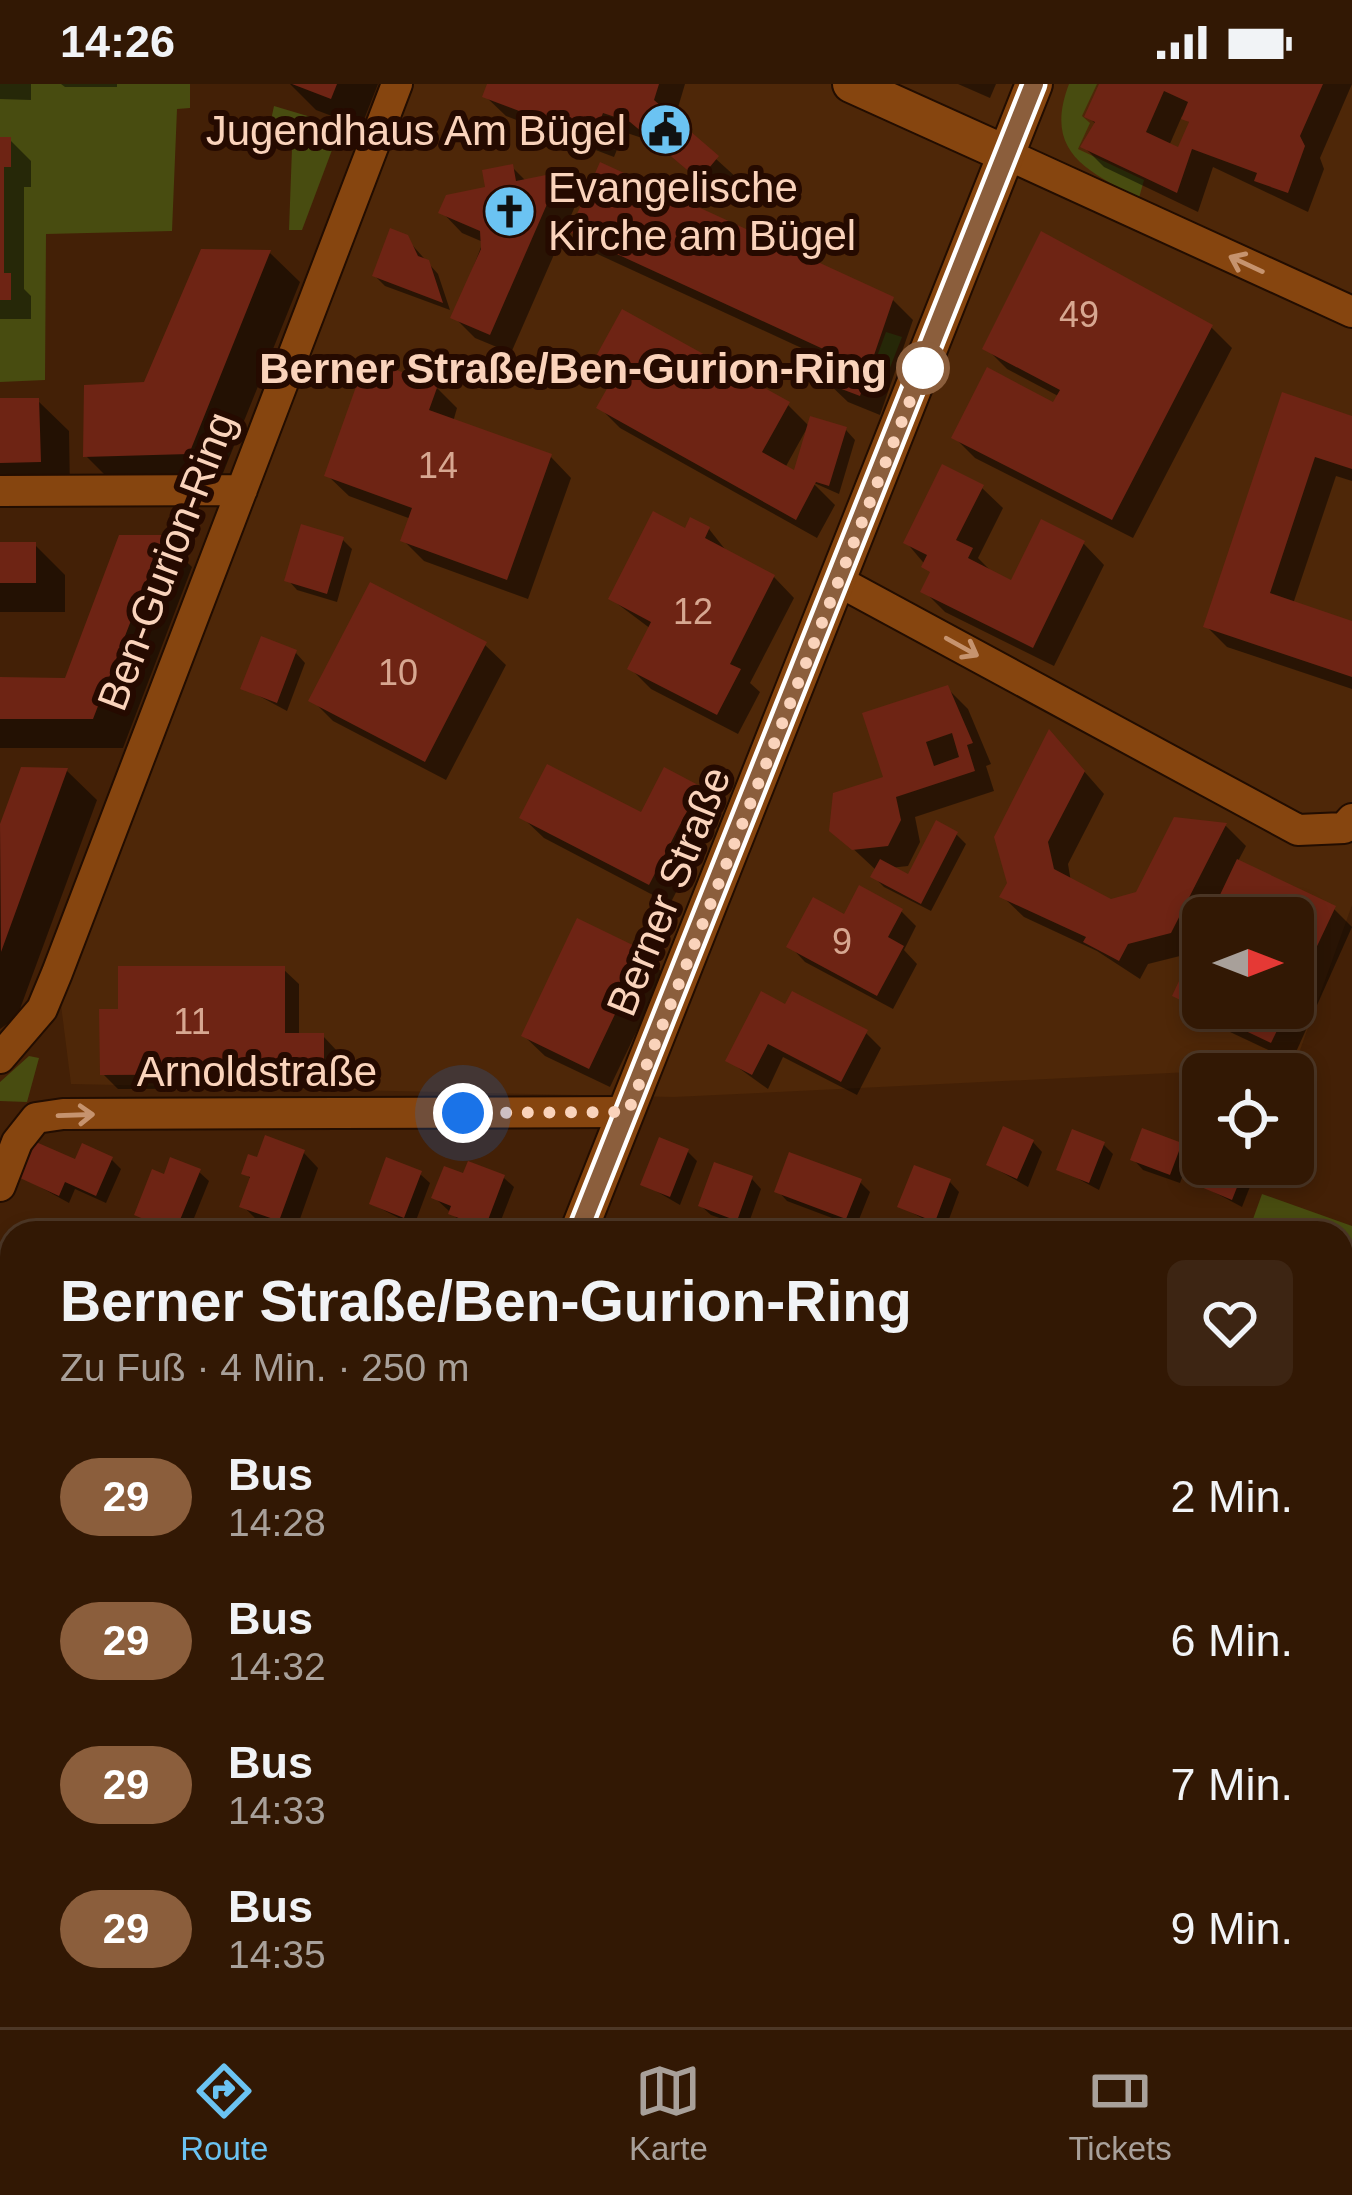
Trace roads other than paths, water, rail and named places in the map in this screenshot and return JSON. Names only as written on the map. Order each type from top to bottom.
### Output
[{"type":"street","name":"Ben-Gurion-Ring","points":[[0,1058],[43,1009],[397,84]]},
{"type":"street","points":[[851,84],[1352,312]]},
{"type":"street","name":"Berner Straße","points":[[583,1221],[1034,84]]},
{"type":"street","points":[[0,491],[242,490]]},
{"type":"street","points":[[840,581],[1298,830],[1344,829],[1352,819]]},
{"type":"street","name":"Arnoldstraße","points":[[0,1186],[17,1142],[36,1118],[63,1114],[628,1112]]},
{"type":"place","name":"Jugendhaus Am Bügel","points":[[665,130]]},
{"type":"place","name":"Evangelische Kirche am Bügel","points":[[509,211]]},
{"type":"place","name":"Berner Straße/Ben-Gurion-Ring","points":[[923,368]]}]
